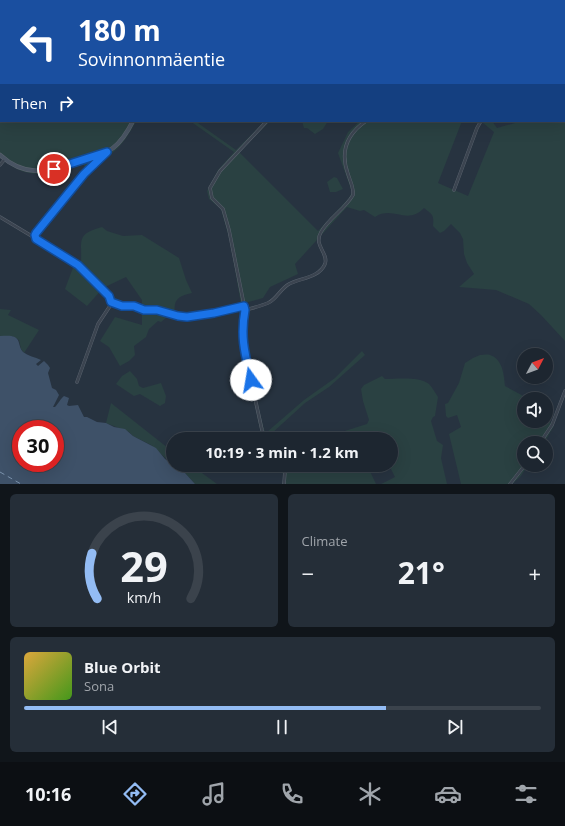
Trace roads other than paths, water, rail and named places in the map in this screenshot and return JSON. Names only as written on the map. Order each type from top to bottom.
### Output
[{"type":"street","points":[[35,238],[36,233],[84,174],[107,152],[118,144],[132,122]]},
{"type":"street","points":[[263,432],[243,344],[242,329],[244,308],[230,230],[223,209],[212,198],[210,188],[220,171],[266,122]]},
{"type":"street","points":[[111,302],[122,306],[134,306],[144,310],[157,310],[187,317],[268,303],[287,285],[319,272],[325,265],[326,261],[320,246],[319,237],[323,230],[354,196],[353,188],[346,168],[345,154],[350,135],[354,129],[364,122]]},
{"type":"street","points":[[454,190],[480,122]]},
{"type":"street","points":[[0,155],[4,159],[25,170],[38,172],[54,169],[107,152]]},
{"type":"street","points":[[0,165],[4,159]]},
{"type":"street","points":[[0,217],[78,265],[109,296],[111,302],[110,306],[98,324],[78,382]]},
{"type":"street","points":[[545,436],[552,425],[565,391]]},
{"type":"street","points":[[284,484],[286,476],[285,472]]},
{"type":"street","points":[[510,484],[519,472]]},
{"type":"water","points":[[0,336],[12,336],[16,338],[23,352],[41,360],[36,364],[38,366],[44,361],[48,365],[50,368],[48,373],[52,388],[56,390],[59,395],[53,407],[55,407],[64,396],[69,398],[67,405],[78,405],[84,417],[125,429],[133,436],[156,448],[166,460],[166,472],[184,472],[195,484],[0,484]]}]
